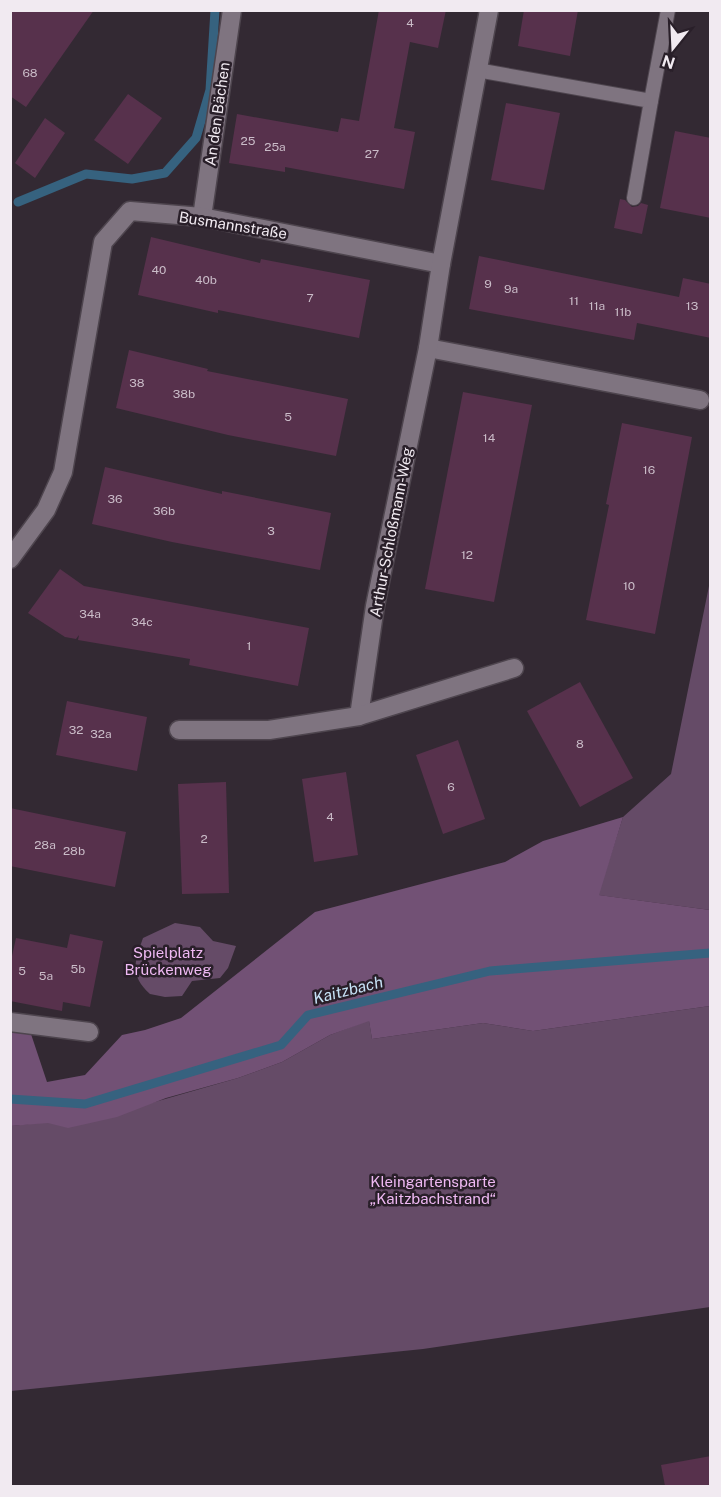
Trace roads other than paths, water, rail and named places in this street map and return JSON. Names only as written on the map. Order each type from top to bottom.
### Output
[{"type":"street","points":[[441,264],[489,10]]},
{"type":"street","name":"An den Bächen","points":[[202,217],[232,11]]},
{"type":"street","name":"Busmannstraße","points":[[10,559],[46,510],[63,472],[103,242],[130,211],[202,217],[441,264]]},
{"type":"street","name":"Arthur-Schloßmann-Weg","points":[[359,716],[375,606],[429,348],[441,264]]},
{"type":"street","points":[[429,348],[700,400]]},
{"type":"street","points":[[178,730],[269,730],[359,716],[514,668]]},
{"type":"street","points":[[10,1022],[89,1032]]},
{"type":"lane","points":[[634,198],[668,10]]},
{"type":"lane","points":[[477,70],[651,101]]},
{"type":"waterway","points":[[18,202],[86,174],[132,179],[165,173],[196,138],[210,90],[215,10]]},
{"type":"waterway","name":"Kaitzbach","points":[[10,1099],[85,1104],[281,1045],[308,1015],[490,971],[710,953]]},
{"type":"park label","name":"Spielplatz Brückenweg","points":[[168,960]]},
{"type":"park label","name":"Kleingartensparte „Kaitzbachstrand“","points":[[433,1190]]}]
